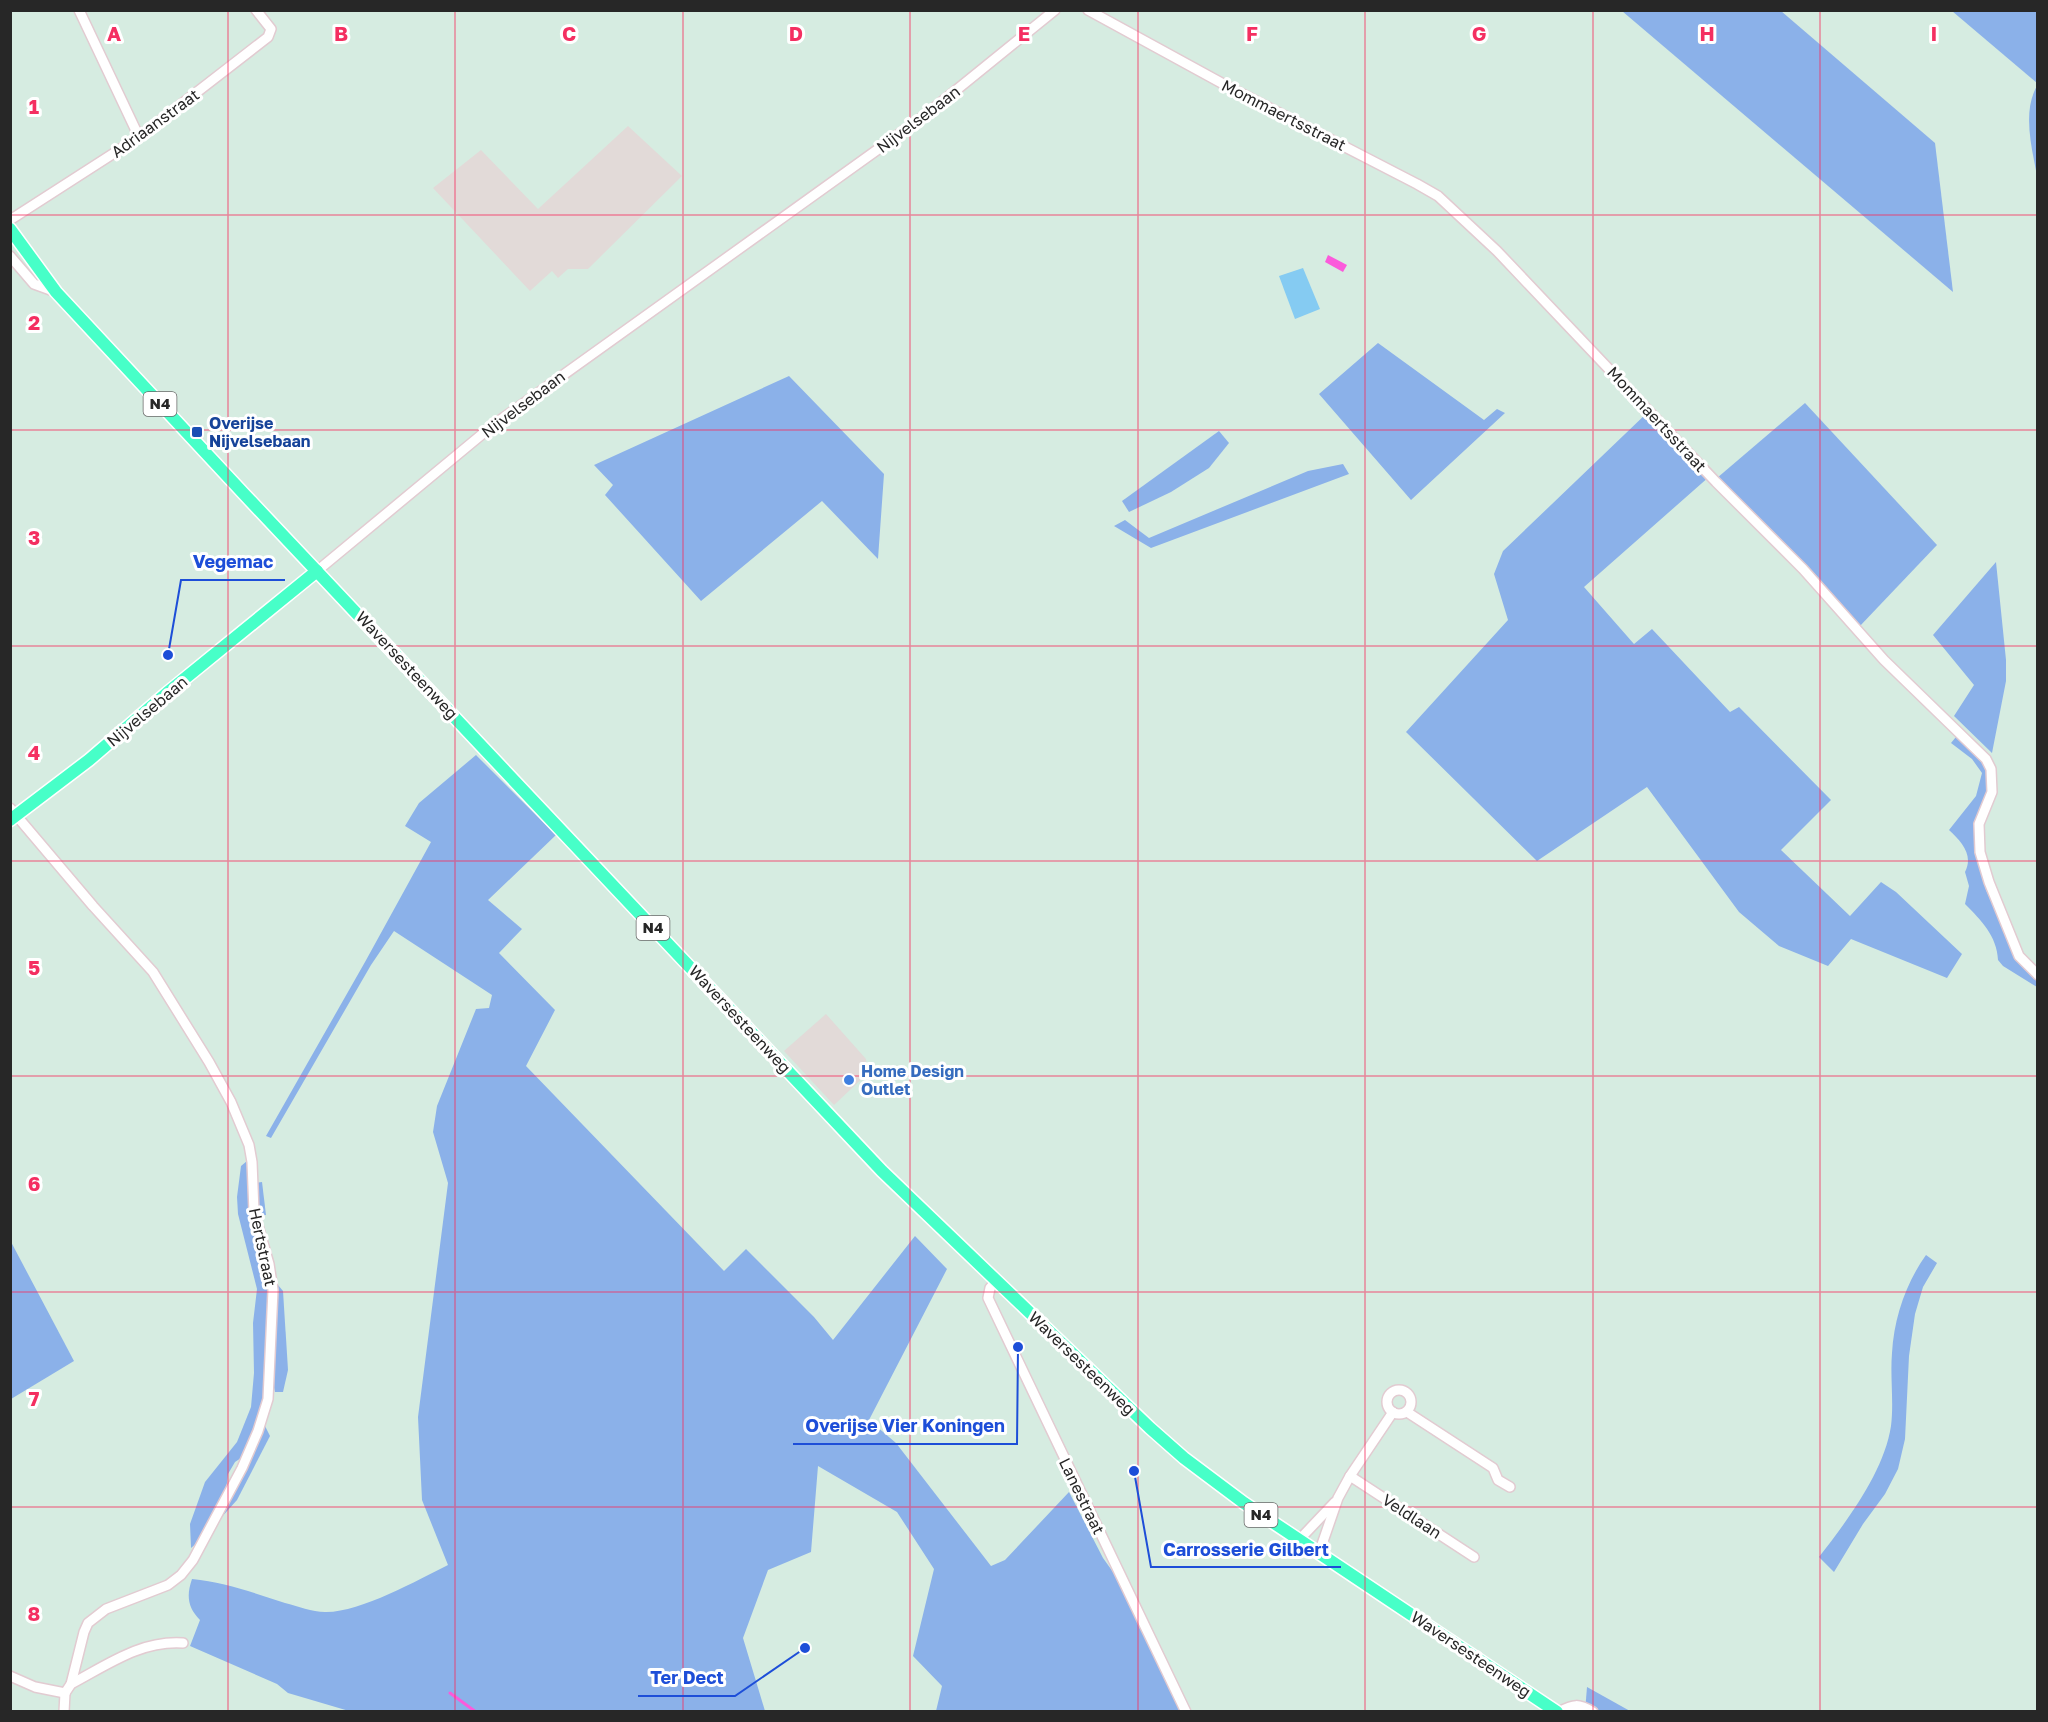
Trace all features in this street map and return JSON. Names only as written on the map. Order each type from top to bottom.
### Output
[{"type":"main road","name":"Waversesteenweg","points":[[10,229],[56,292],[317,571],[882,1170],[996,1281],[1184,1458],[1244,1503],[1557,1712]]},
{"type":"main road","name":"Nijvelsebaan","points":[[13,815],[89,760],[167,693],[317,571]]},
{"type":"street","points":[[78,10],[139,137]]},
{"type":"street","name":"Adriaanstraat","points":[[10,220],[139,137],[268,37],[271,29],[256,10]]},
{"type":"street","name":"Nijvelsebaan","points":[[317,571],[492,426],[923,117],[1055,10]]},
{"type":"street","name":"Mommaertsstraat","points":[[1088,10],[1227,86],[1438,196],[1497,251],[1716,482],[1803,569],[1884,660],[1986,759],[1991,769],[1992,792],[1979,824],[1980,852],[1989,882],[2019,957],[2037,975]]},
{"type":"street","points":[[10,256],[34,284],[56,292]]},
{"type":"street","name":"Hertstraat","points":[[13,815],[153,972],[231,1102],[249,1145],[254,1212],[269,1264],[273,1290],[268,1399],[258,1431],[242,1468],[193,1560],[181,1575],[168,1585],[106,1609],[88,1623],[71,1684]]},
{"type":"street","name":"Lanestraat","points":[[996,1281],[990,1288],[988,1298],[1186,1712]]},
{"type":"street","points":[[1407,1412],[1412,1401],[1408,1393],[1401,1390],[1393,1391],[1388,1398],[1388,1406],[1393,1412],[1400,1414],[1407,1412],[1493,1468],[1498,1480],[1510,1487]]},
{"type":"street","points":[[1319,1553],[1338,1498],[1393,1412]]},
{"type":"street","name":"Veldlaan","points":[[1350,1476],[1474,1557]]},
{"type":"street","points":[[1299,1540],[1338,1498]]},
{"type":"street","points":[[64,1712],[65,1693],[71,1684],[145,1646],[159,1643],[183,1643]]},
{"type":"street","points":[[10,1676],[35,1687],[65,1693]]},
{"type":"street","points":[[1557,1712],[1573,1704],[1593,1712]]},
{"type":"shaded area","points":[[1622,11],[1781,11],[1935,143],[1953,292]]},
{"type":"shaded area","points":[[1952,11],[2037,11],[2037,83]]},
{"type":"shaded area","points":[[2037,86],[2037,176],[2029,119],[2032,96]]},
{"type":"shaded area","points":[[628,126],[682,176],[588,269],[568,269],[558,278],[552,271],[530,291],[433,188],[481,150],[538,209]]},
{"type":"shaded area","points":[[1328,255],[1347,265],[1343,272],[1325,262]]},
{"type":"shaded area","points":[[1303,268],[1320,309],[1295,319],[1279,276]]},
{"type":"shaded area","points":[[1378,343],[1484,420],[1497,409],[1505,413],[1411,500],[1319,394]]},
{"type":"shaded area","points":[[789,376],[884,474],[878,559],[822,501],[701,601],[605,495],[613,485],[594,465]]},
{"type":"shaded area","points":[[1805,403],[1937,545],[1859,627],[1717,478]]},
{"type":"shaded area","points":[[1649,411],[1710,476],[1584,587],[1634,644],[1652,629],[1730,712],[1739,707],[1831,800],[1781,850],[1850,916],[1881,882],[1896,892],[1962,954],[1947,978],[1851,939],[1828,966],[1779,946],[1739,912],[1647,787],[1537,861],[1406,732],[1508,620],[1494,574],[1503,551]]},
{"type":"shaded area","points":[[1219,431],[1229,443],[1209,468],[1171,492],[1129,512],[1122,501]]},
{"type":"shaded area","points":[[1343,464],[1349,474],[1151,548],[1114,526],[1125,520],[1149,538],[1308,471]]},
{"type":"shaded area","points":[[1996,562],[2006,681],[1992,753],[1954,716],[1974,685],[1933,635]]},
{"type":"shaded area","points":[[1960,732],[1986,759],[1990,791],[1978,855],[1986,890],[2018,958],[2037,980],[2037,987],[2003,966],[1998,960],[1995,943],[1987,929],[1965,904],[1969,886],[1965,872],[1967,854],[1962,844],[1949,830],[1976,796],[1982,773],[1972,759],[1951,743]]},
{"type":"shaded area","points":[[476,755],[556,835],[488,900],[522,929],[499,953],[555,1010],[526,1066],[724,1271],[746,1249],[814,1317],[833,1340],[915,1236],[947,1269],[869,1420],[896,1443],[991,1566],[1005,1560],[1069,1492],[1103,1558],[1118,1579],[1183,1711],[936,1711],[942,1686],[913,1656],[934,1569],[897,1512],[818,1466],[811,1552],[768,1570],[743,1638],[765,1711],[349,1711],[288,1693],[277,1684],[190,1646],[200,1620],[189,1601],[192,1579],[227,1585],[305,1609],[325,1612],[339,1611],[371,1602],[448,1565],[422,1500],[418,1417],[448,1183],[433,1132],[437,1106],[476,1009],[489,1008],[492,995],[394,931],[371,965],[271,1138],[266,1136],[431,842],[405,826],[419,803]]},
{"type":"shaded area","points":[[826,1014],[866,1059],[868,1073],[834,1105],[784,1051]]},
{"type":"shaded area","points":[[247,1161],[269,1277],[266,1390],[255,1428],[241,1458],[235,1462],[228,1474],[226,1491],[198,1542],[191,1548],[190,1524],[205,1482],[237,1442],[251,1407],[254,1373],[253,1323],[257,1289],[238,1214],[237,1197],[241,1166]]},
{"type":"shaded area","points":[[262,1182],[266,1215],[259,1216],[255,1183]]},
{"type":"shaded area","points":[[10,1240],[74,1361],[11,1399],[10,1399]]},
{"type":"shaded area","points":[[1926,1255],[1937,1263],[1923,1287],[1915,1314],[1909,1356],[1905,1439],[1898,1469],[1885,1494],[1863,1524],[1834,1572],[1819,1557],[1863,1495],[1881,1461],[1892,1417],[1892,1362],[1895,1327],[1907,1289]]},
{"type":"shaded area","points":[[278,1285],[283,1291],[288,1370],[283,1392],[275,1392],[273,1383],[276,1286]]},
{"type":"shaded area","points":[[264,1424],[270,1436],[237,1500],[219,1520]]},
{"type":"shaded area","points":[[1587,1687],[1630,1711],[1585,1712]]},
{"type":"waterway","points":[[450,1693],[476,1712]]},
{"type":"place","name":"Overijse Nijvelsebaan","points":[[197,432]]},
{"type":"place","name":"Vegemac","points":[[168,655]]},
{"type":"place","name":"Home Design Outlet","points":[[849,1080]]},
{"type":"place","name":"Overijse Vier Koningen","points":[[1018,1347]]},
{"type":"place","name":"Carrosserie Gilbert","points":[[1134,1471]]},
{"type":"place","name":"Ter Dect","points":[[805,1648]]}]
